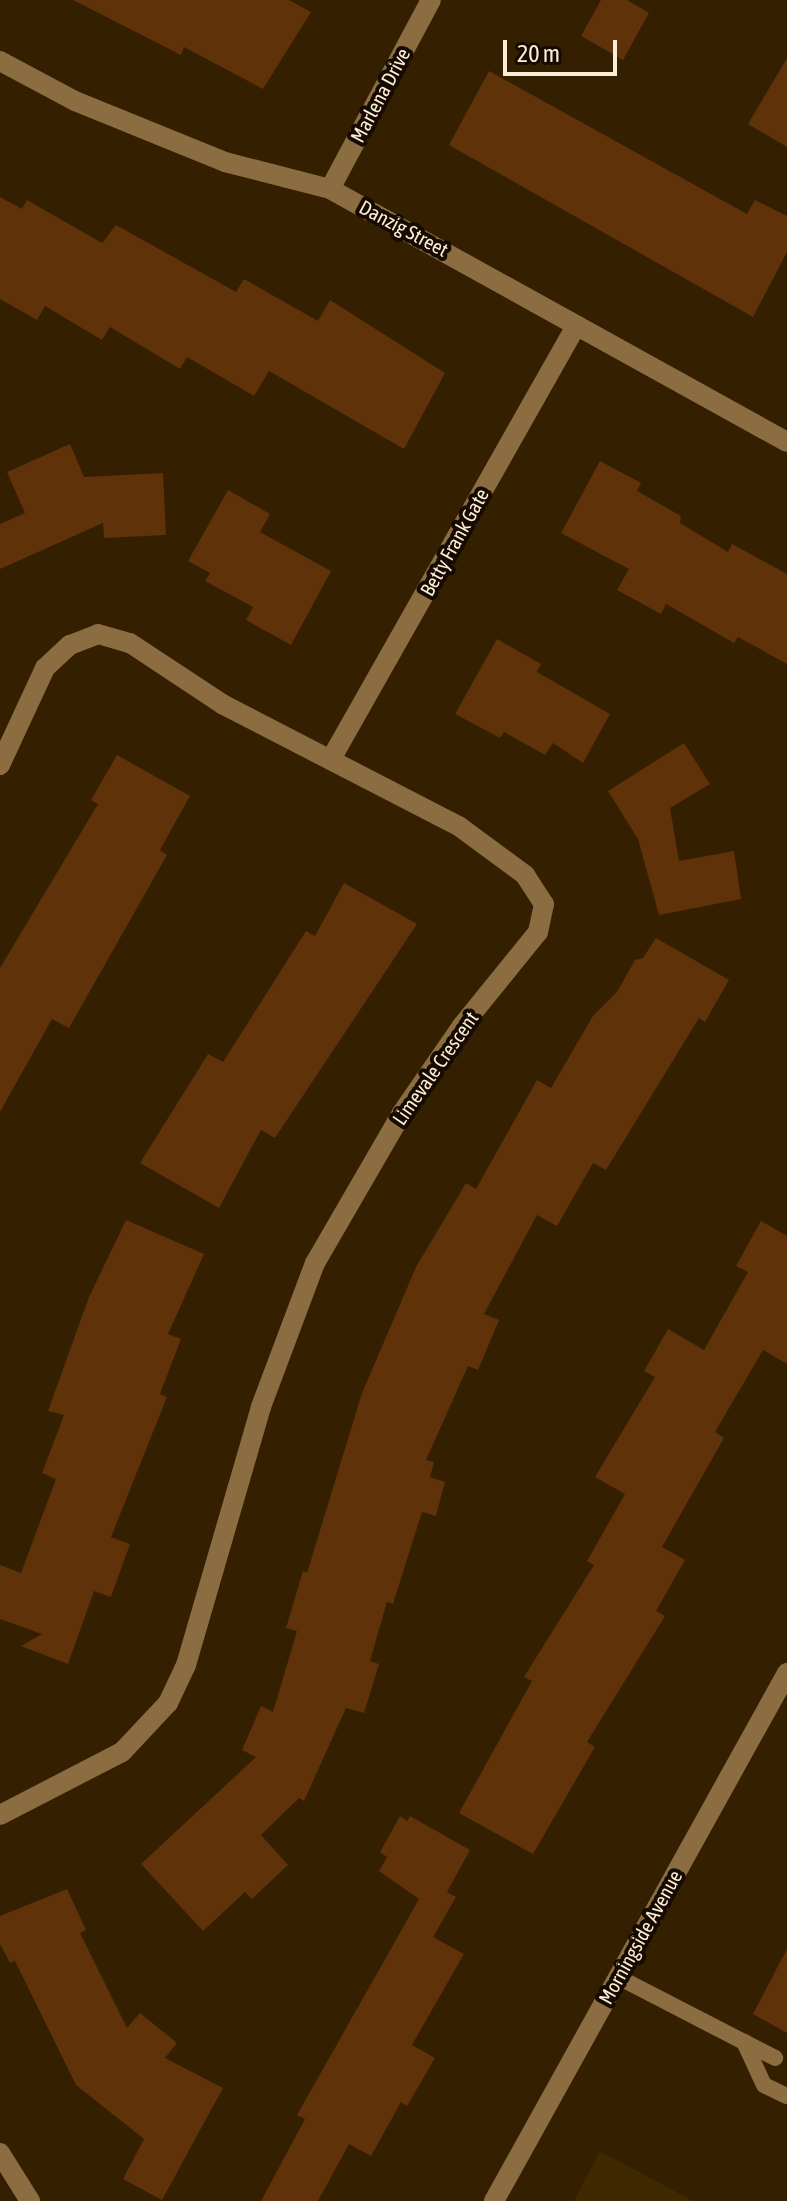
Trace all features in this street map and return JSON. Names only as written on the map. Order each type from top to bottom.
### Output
[{"type":"street","name":"Marlena Drive","points":[[330,189],[431,0]]},
{"type":"street","name":"Danzig Street","points":[[0,61],[75,101],[225,162],[330,189],[787,442]]},
{"type":"street","name":"Betty Frank Gate","points":[[331,759],[576,326]]},
{"type":"street","name":"Limevale Crescent","points":[[0,765],[45,668],[70,645],[98,634],[130,643],[222,704],[331,759],[499,852],[525,875],[544,904],[538,932],[462,1026],[402,1113],[315,1263],[261,1407],[186,1665],[168,1703],[122,1752],[0,1815]]},
{"type":"street","name":"Morningside Avenue","points":[[494,2201],[787,1673]]},
{"type":"street","points":[[0,2153],[30,2201]]},
{"type":"lane","points":[[618,1977],[775,2058]]},
{"type":"lane","points":[[744,2042],[764,2085],[787,2096]]},
{"type":"shaded area","points":[[600,2151],[693,2201],[574,2201]]},
{"type":"building","points":[[73,0],[289,0],[311,12],[263,89],[184,47],[181,55]]},
{"type":"building","points":[[601,0],[627,0],[649,13],[623,60],[581,36]]},
{"type":"building","points":[[787,58],[787,147],[748,124]]},
{"type":"building","points":[[489,71],[747,214],[755,200],[787,216],[787,252],[753,317],[449,145]]},
{"type":"building","points":[[0,197],[22,209],[27,200],[102,243],[116,225],[236,292],[244,279],[318,321],[330,300],[445,373],[404,449],[269,371],[254,396],[187,357],[180,369],[110,327],[102,340],[45,306],[37,320],[0,299]]},
{"type":"building","points":[[70,444],[84,477],[163,473],[166,535],[104,538],[103,523],[0,569],[0,524],[25,513],[7,472]]},
{"type":"building","points":[[600,461],[641,483],[637,491],[681,516],[680,523],[728,552],[732,544],[787,574],[787,664],[738,637],[734,643],[666,604],[661,614],[617,590],[629,569],[561,533]]},
{"type":"building","points":[[228,490],[270,514],[260,532],[331,571],[291,645],[246,620],[253,607],[205,581],[210,573],[188,561]]},
{"type":"building","points":[[497,639],[541,664],[537,672],[610,714],[583,763],[553,743],[545,755],[504,732],[500,738],[455,714]]},
{"type":"building","points":[[684,743],[710,784],[670,808],[679,861],[734,851],[741,899],[659,915],[638,839],[608,791]]},
{"type":"building","points":[[117,755],[190,796],[160,850],[167,855],[69,1028],[52,1019],[0,1112],[0,968],[98,804],[91,800]]},
{"type":"building","points":[[344,883],[417,924],[275,1138],[261,1130],[219,1208],[140,1163],[208,1054],[223,1062],[306,931],[315,936]]},
{"type":"building","points":[[656,938],[729,980],[705,1022],[699,1018],[606,1170],[593,1163],[557,1226],[537,1215],[484,1314],[499,1320],[478,1370],[468,1366],[426,1460],[434,1462],[430,1477],[445,1482],[436,1516],[422,1512],[393,1604],[387,1602],[370,1661],[379,1664],[364,1713],[346,1708],[304,1801],[299,1798],[261,1835],[288,1865],[252,1899],[245,1892],[203,1931],[141,1864],[256,1757],[242,1750],[261,1706],[273,1712],[297,1631],[286,1628],[303,1571],[307,1573],[362,1393],[416,1267],[466,1183],[476,1189],[537,1080],[551,1088],[593,1016],[617,992],[635,960],[643,958]]},
{"type":"building","points":[[126,1220],[204,1254],[168,1334],[181,1339],[160,1394],[167,1397],[111,1537],[130,1544],[111,1597],[94,1591],[68,1664],[21,1646],[42,1634],[0,1619],[0,1565],[21,1573],[56,1479],[42,1473],[64,1415],[48,1411],[89,1297]]},
{"type":"building","points":[[761,1221],[787,1236],[787,1364],[763,1350],[715,1432],[724,1438],[662,1547],[685,1560],[656,1611],[665,1616],[587,1742],[595,1747],[533,1854],[459,1813],[532,1681],[524,1677],[594,1565],[587,1561],[625,1494],[595,1477],[655,1377],[644,1371],[668,1329],[704,1350],[748,1272],[736,1266]]},
{"type":"building","points":[[400,1816],[407,1821],[410,1816],[470,1850],[447,1892],[456,1897],[433,1937],[464,1954],[412,2045],[435,2058],[407,2106],[401,2102],[371,2156],[349,2144],[318,2201],[261,2201],[305,2119],[297,2115],[419,1899],[379,1871],[387,1857],[380,1852]]},
{"type":"building","points":[[67,1889],[86,1930],[80,1933],[127,2028],[140,2013],[177,2043],[165,2058],[223,2088],[162,2200],[123,2179],[144,2139],[76,2085],[15,1961],[10,1963],[0,1944],[0,1916]]},
{"type":"building","points":[[787,1949],[787,2033],[753,2014]]}]
